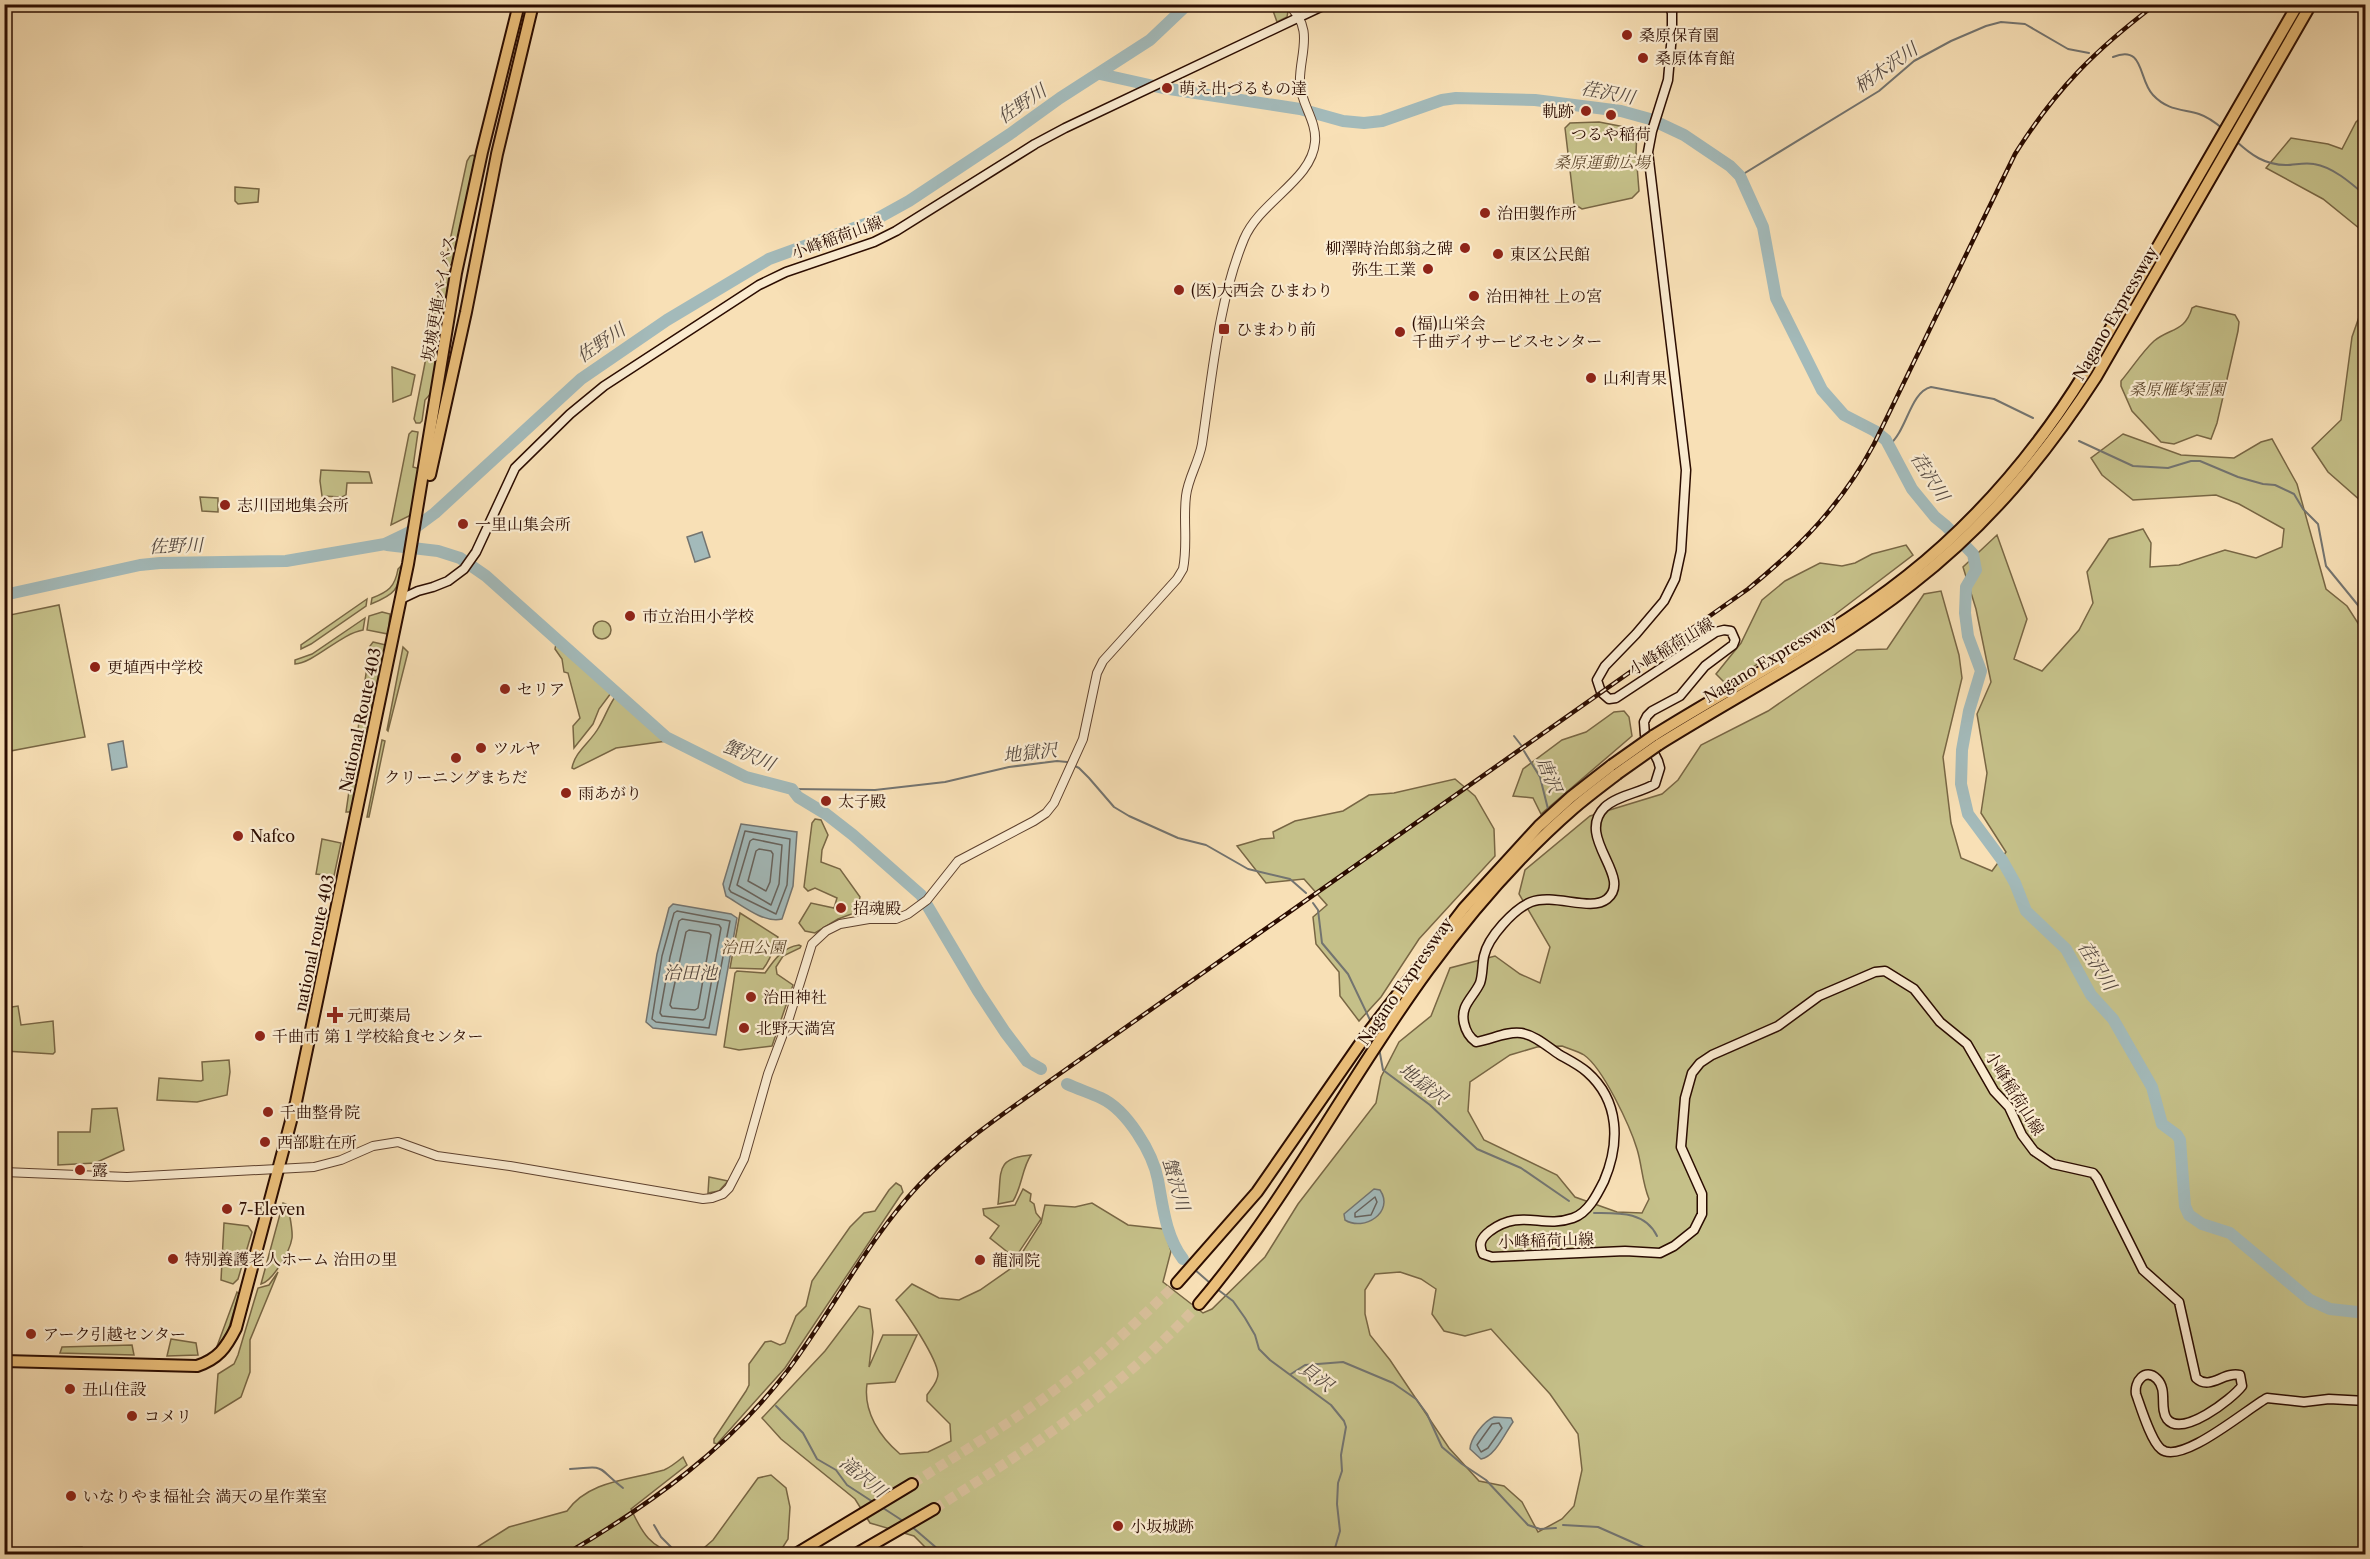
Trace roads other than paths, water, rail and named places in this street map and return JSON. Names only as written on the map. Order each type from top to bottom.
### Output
[{"type":"highway","name":"坂城更埴バイパス","points":[[404,598],[428,468],[456,273],[484,141],[519,4]]},
{"type":"highway","name":"坂城更埴バイパス","points":[[428,468],[466,312],[497,154],[533,4]]},
{"type":"highway","name":"Nagano Expressway","points":[[1976,521],[2069,398],[2298,4]]},
{"type":"highway","name":"Nagano Expressway","points":[[1177,1283],[1257,1192],[1340,1074],[1444,940],[1541,831],[1573,801],[1655,741],[1856,624],[1909,581],[1976,521],[2040,459],[2096,377],[2311,4]]},
{"type":"highway","name":"National Route 403","points":[[357,810],[404,598]]},
{"type":"highway","name":"national route 403","points":[[4,1361],[197,1366],[220,1354],[228,1344],[236,1328],[280,1169],[357,810]]},
{"type":"highway","name":"Nagano Expressway","points":[[1199,1305],[1227,1272],[1271,1212],[1353,1081],[1427,971],[1444,940]]},
{"type":"highway","points":[[796,1554],[912,1484]]},
{"type":"highway","points":[[856,1554],[934,1509]]},
{"type":"main road","name":"小峰稲荷山線","points":[[404,598],[448,581],[464,569],[473,558],[515,468],[570,414],[611,381],[759,285],[786,272],[880,239],[1035,144],[1069,126],[1298,20],[1327,4]]},
{"type":"main road","name":"小峰稲荷山線","points":[[1669,4],[1672,13],[1668,80],[1648,152],[1686,470],[1681,551],[1675,579],[1664,601],[1605,666],[1597,680],[1601,692],[1609,699],[1616,698],[1716,632],[1731,631],[1735,640],[1732,645],[1705,666],[1680,696],[1652,711],[1644,722],[1645,735],[1660,768],[1655,784],[1643,791],[1612,801],[1599,814],[1596,823],[1598,846],[1614,876],[1612,892],[1607,899],[1590,903],[1546,898],[1532,902],[1519,908],[1507,920],[1484,954],[1480,981],[1463,1010],[1466,1031],[1470,1037],[1476,1042],[1508,1034],[1531,1035],[1587,1071],[1605,1095],[1615,1125],[1613,1153],[1604,1181],[1590,1206],[1582,1214],[1564,1220],[1510,1220],[1499,1224],[1483,1236],[1480,1243],[1483,1254],[1492,1257],[1625,1251],[1660,1253],[1674,1246],[1694,1230],[1702,1214],[1702,1194],[1682,1147],[1685,1098],[1692,1073],[1712,1055],[1778,1026],[1819,996],[1850,981],[1885,971],[1914,988],[1940,1022],[1967,1044],[1994,1091],[2009,1107],[2022,1135],[2034,1151],[2053,1164],[2093,1173],[2097,1178],[2142,1270],[2179,1302],[2196,1378],[2209,1384],[2233,1374],[2240,1375],[2242,1386],[2235,1395],[2200,1418],[2179,1425],[2172,1423],[2164,1414],[2162,1388],[2159,1381],[2148,1375],[2142,1376],[2135,1387],[2136,1395],[2156,1443],[2162,1450],[2177,1452],[2216,1433],[2267,1398],[2304,1402],[2329,1399],[2366,1401]]},
{"type":"street","points":[[4,1172],[117,1178],[280,1169],[332,1163],[373,1146],[394,1142],[437,1156],[703,1199],[723,1194],[735,1179],[744,1159],[768,1074],[789,1018],[812,944],[826,931],[840,924],[869,919],[896,919],[925,902],[958,861],[1046,813],[1070,770],[1083,739],[1097,673],[1103,661],[1177,579],[1183,569],[1187,488],[1202,446],[1220,333],[1243,242],[1257,216],[1306,168],[1315,141],[1311,118],[1300,87],[1305,39],[1298,20],[1287,4]]},
{"type":"water","points":[[702,532],[710,557],[695,562],[687,537]]},
{"type":"water","points":[[123,741],[127,767],[112,770],[108,744]]},
{"type":"water","points":[[741,824],[797,832],[793,886],[782,919],[775,920],[760,916],[726,896],[723,884]]},
{"type":"water","name":"治田池","points":[[673,904],[731,914],[737,918],[716,1035],[653,1028],[646,1022],[657,954],[669,908]]},
{"type":"water","points":[[1374,1189],[1380,1190],[1384,1198],[1381,1212],[1368,1222],[1353,1223],[1345,1220],[1344,1214]]},
{"type":"water","points":[[1494,1417],[1511,1418],[1513,1422],[1491,1454],[1481,1459],[1470,1449],[1471,1445],[1482,1426]]},
{"type":"waterway","name":"佐野川","points":[[4,595],[140,565],[286,561],[385,544],[408,533],[435,513],[581,379],[667,320],[769,259],[871,222],[909,201],[1150,40],[1188,4]]},
{"type":"waterway","name":"柄木沢川","points":[[1740,176],[1879,91],[1914,61],[1951,41],[1986,26],[2001,22],[2025,24],[2068,49],[2089,53]]},
{"type":"waterway","name":"柄木沢川","points":[[2113,57],[2123,54],[2131,55],[2136,59],[2148,89],[2158,100],[2174,108],[2202,115],[2223,129]]},
{"type":"waterway","name":"荏沢川","points":[[1100,74],[1163,88],[1300,109],[1343,121],[1364,123],[1382,121],[1442,100],[1456,98],[1535,100],[1621,111],[1650,119],[1684,135],[1730,166],[1740,176],[1763,227],[1776,298],[1822,390],[1844,415],[1875,431],[1886,440],[1912,489],[1935,517],[1973,554],[1976,570],[1966,587],[1965,613],[1968,636],[1981,671],[1969,711],[1962,750],[1961,784],[1968,814],[2002,860],[2015,883],[2026,911],[2066,949],[2091,995],[2113,1019],[2152,1087],[2162,1124],[2180,1140],[2185,1206],[2189,1215],[2202,1224],[2230,1233],[2310,1300],[2330,1309],[2366,1313]]},
{"type":"waterway","points":[[2236,141],[2253,155],[2271,163],[2278,165],[2310,163],[2328,168],[2342,176],[2366,196]]},
{"type":"waterway","points":[[1889,445],[1900,431],[1918,396],[1931,387],[1994,399],[2033,418]]},
{"type":"waterway","points":[[2079,441],[2133,466],[2168,468],[2191,461],[2200,461],[2238,477],[2275,485],[2294,494],[2303,509],[2318,524],[2326,566],[2366,615]]},
{"type":"waterway","name":"蟹沢川","points":[[387,545],[438,551],[460,558],[486,576],[666,737],[746,777],[792,789],[798,797],[826,814],[853,835],[921,895],[1005,1032],[1027,1061],[1041,1069]]},
{"type":"waterway","points":[[1514,736],[1521,745]]},
{"type":"waterway","name":"唐沢","points":[[1524,751],[1540,777],[1548,809]]},
{"type":"waterway","name":"地獄沢","points":[[792,789],[875,790],[945,782],[1009,767],[1057,761],[1067,762],[1079,768],[1114,807],[1129,816],[1178,838],[1206,845],[1248,869],[1290,879],[1306,893]]},
{"type":"waterway","name":"地獄沢","points":[[1313,903],[1318,910],[1322,943],[1348,974],[1371,1022]]},
{"type":"waterway","name":"地獄沢","points":[[1379,1048],[1383,1070],[1430,1105],[1477,1149],[1521,1168],[1569,1201]]},
{"type":"waterway","name":"蟹沢川","points":[[1067,1084],[1111,1104],[1129,1122],[1145,1145],[1155,1169],[1169,1231],[1183,1259]]},
{"type":"waterway","name":"地獄沢","points":[[1594,1213],[1630,1215],[1645,1222],[1657,1236]]},
{"type":"waterway","name":"貝沢","points":[[1183,1259],[1188,1264]]},
{"type":"waterway","name":"貝沢","points":[[1194,1269],[1210,1283]]},
{"type":"waterway","name":"貝沢","points":[[1217,1289],[1233,1301],[1245,1318],[1255,1335],[1259,1349],[1270,1360],[1331,1405],[1344,1421],[1346,1427],[1341,1455],[1342,1471],[1338,1483],[1337,1504],[1340,1531],[1335,1548],[1337,1554]]},
{"type":"waterway","points":[[1291,1374],[1305,1365],[1343,1362],[1393,1383],[1416,1399],[1427,1414],[1442,1447],[1486,1480],[1528,1525],[1540,1529],[1556,1528]]},
{"type":"waterway","name":"滝沢川","points":[[776,1406],[803,1433],[817,1459],[836,1470],[847,1485],[873,1502]]},
{"type":"waterway","points":[[570,1469],[591,1467],[601,1469],[623,1488]]},
{"type":"waterway","name":"滝沢川","points":[[880,1506],[903,1521]]},
{"type":"waterway","points":[[654,1525],[661,1537],[678,1554]]},
{"type":"waterway","points":[[1563,1525],[1598,1527],[1659,1554]]},
{"type":"waterway","name":"滝沢川","points":[[911,1526],[939,1550],[949,1554]]},
{"type":"tunnel","points":[[912,1484],[1011,1421],[1068,1380],[1110,1346],[1177,1283]]},
{"type":"tunnel","points":[[934,1509],[1074,1416],[1138,1364],[1199,1304]]},
{"type":"railway","points":[[566,1554],[658,1495],[714,1450],[740,1425],[788,1370],[883,1228],[919,1185],[968,1140],[1748,589],[1786,557],[1819,523],[1862,466],[2015,154],[2030,131],[2078,72],[2114,38],[2156,4]]},
{"type":"place","name":"桑原保育園","points":[[1627,35]]},
{"type":"place","name":"桑原体育館","points":[[1643,58]]},
{"type":"place","name":"萌え出づるもの達","points":[[1167,88]]},
{"type":"place","name":"軌跡","points":[[1586,111]]},
{"type":"place","name":"つるや稲荷","points":[[1611,115]]},
{"type":"place","name":"治田製作所","points":[[1485,213]]},
{"type":"place","name":"柳澤時治郎翁之碑","points":[[1465,248]]},
{"type":"place","name":"東区公民館","points":[[1498,254]]},
{"type":"place","name":"弥生工業","points":[[1428,269]]},
{"type":"place","name":"(医)大西会 ひまわり","points":[[1179,290]]},
{"type":"place","name":"治田神社 上の宮","points":[[1474,296]]},
{"type":"place","name":"ひまわり前","points":[[1224,329]]},
{"type":"place","name":"(福)山栄会 千曲デイサービスセンター","points":[[1400,332]]},
{"type":"place","name":"山利青果","points":[[1591,378]]},
{"type":"place","name":"志川団地集会所","points":[[225,505]]},
{"type":"place","name":"一里山集会所","points":[[463,524]]},
{"type":"place","name":"市立治田小学校","points":[[630,616]]},
{"type":"place","name":"更埴西中学校","points":[[95,667]]},
{"type":"place","name":"セリア","points":[[505,689]]},
{"type":"place","name":"ツルヤ","points":[[481,748]]},
{"type":"place","name":"クリーニングまちだ","points":[[456,758]]},
{"type":"place","name":"雨あがり","points":[[566,793]]},
{"type":"place","name":"太子殿","points":[[826,801]]},
{"type":"place","name":"Nafco","points":[[238,836]]},
{"type":"place","name":"招魂殿","points":[[841,908]]},
{"type":"place","name":"治田神社","points":[[751,997]]},
{"type":"place","name":"元町薬局","points":[[335,1015]]},
{"type":"place","name":"北野天満宮","points":[[744,1028]]},
{"type":"place","name":"千曲市 第１学校給食センター","points":[[260,1036]]},
{"type":"place","name":"千曲整骨院","points":[[268,1112]]},
{"type":"place","name":"西部駐在所","points":[[265,1142]]},
{"type":"place","name":"露","points":[[80,1170]]},
{"type":"place","name":"7-Eleven","points":[[227,1209]]},
{"type":"place","name":"特別養護老人ホーム 治田の里","points":[[173,1259]]},
{"type":"place","name":"龍洞院","points":[[980,1260]]},
{"type":"place","name":"アーク引越センター","points":[[31,1334]]},
{"type":"place","name":"丑山住設","points":[[70,1389]]},
{"type":"place","name":"コメリ","points":[[132,1416]]},
{"type":"place","name":"いなりやま福祉会 満天の星作業室","points":[[71,1496]]},
{"type":"place","name":"小坂城跡","points":[[1118,1526]]},
{"type":"park label","name":"桑原運動広場","points":[[1602,162]]},
{"type":"park label","name":"桑原雁塚霊園","points":[[2177,389]]},
{"type":"park label","name":"治田公園","points":[[753,947]]}]
